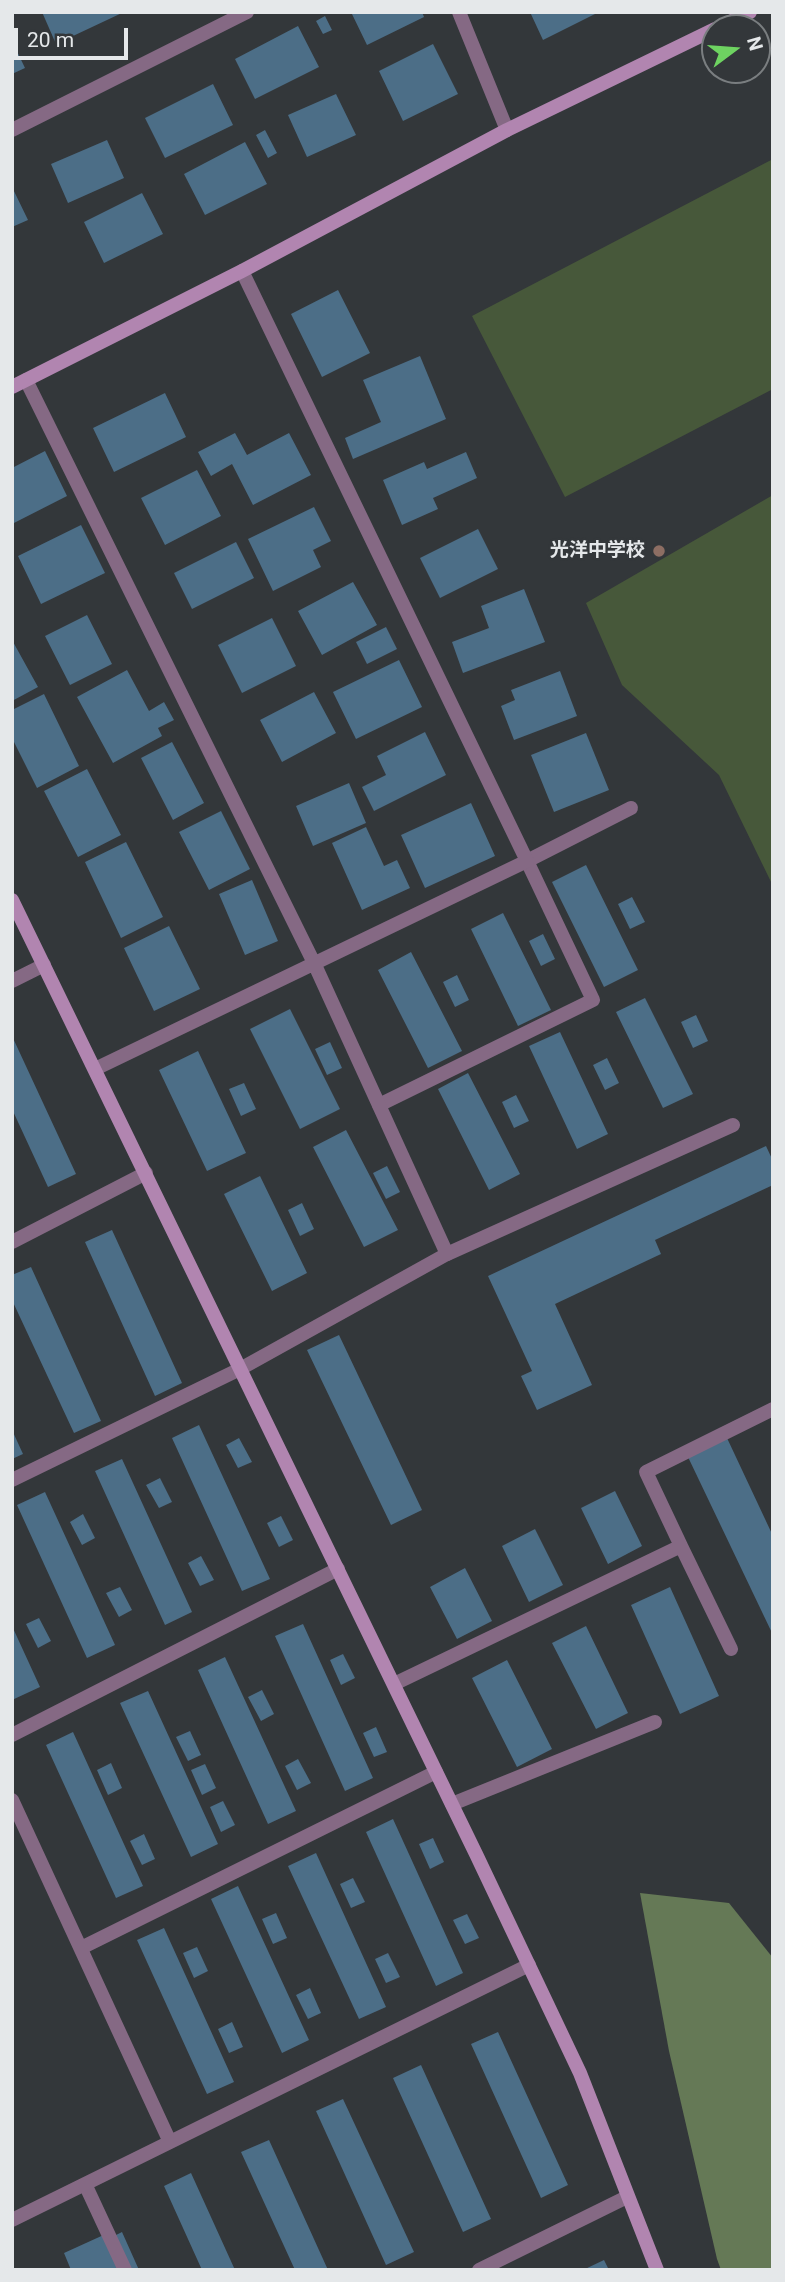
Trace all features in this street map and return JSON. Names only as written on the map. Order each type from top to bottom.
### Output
[{"type":"street","points":[[12,130],[247,12]]},
{"type":"street","points":[[459,12],[507,130]]},
{"type":"street","points":[[447,1254],[314,963],[19,384],[242,271],[507,130],[701,36]]},
{"type":"street","points":[[242,271],[593,1000],[379,1105]]},
{"type":"street","points":[[94,1069],[527,861],[631,808]]},
{"type":"street","points":[[12,900],[394,1684],[580,2073],[657,2270]]},
{"type":"street","points":[[12,981],[44,965]]},
{"type":"street","points":[[12,1480],[240,1369],[447,1254],[733,1125]]},
{"type":"street","points":[[12,1242],[145,1173]]},
{"type":"street","points":[[731,1649],[646,1472],[773,1409]]},
{"type":"street","points":[[394,1684],[681,1546]]},
{"type":"street","points":[[12,1735],[338,1569]]},
{"type":"street","points":[[452,1804],[655,1722]]},
{"type":"street","points":[[80,1948],[436,1772]]},
{"type":"street","points":[[12,1800],[170,2142]]},
{"type":"street","points":[[12,2220],[529,1965]]},
{"type":"street","points":[[85,2184],[125,2270]]},
{"type":"street","points":[[478,2270],[627,2197]]},
{"type":"green space","points":[[773,159],[773,389],[565,497],[472,316]]},
{"type":"green space","points":[[773,495],[773,886],[719,775],[622,685],[586,603]]},
{"type":"green space","points":[[640,1893],[729,1903],[773,1958],[773,2270],[721,2270],[717,2259],[669,2051]]},
{"type":"building","points":[[42,12],[124,12],[56,44]]},
{"type":"building","points":[[351,12],[422,12],[424,17],[367,45]]},
{"type":"building","points":[[530,12],[599,12],[543,40]]},
{"type":"building","points":[[325,16],[332,30],[323,34],[316,21]]},
{"type":"building","points":[[298,26],[319,67],[255,99],[235,59]]},
{"type":"building","points":[[12,41],[25,68],[12,74]]},
{"type":"building","points":[[433,44],[458,94],[403,121],[379,71]]},
{"type":"building","points":[[213,84],[233,125],[165,158],[145,118]]},
{"type":"building","points":[[336,94],[356,135],[307,157],[288,115]]},
{"type":"building","points":[[265,130],[277,153],[268,158],[256,135]]},
{"type":"building","points":[[107,140],[124,178],[68,203],[51,164]]},
{"type":"building","points":[[245,142],[267,184],[205,215],[184,174]]},
{"type":"building","points":[[12,187],[28,220],[12,227]]},
{"type":"building","points":[[142,193],[163,234],[104,263],[84,222]]},
{"type":"building","points":[[338,290],[370,353],[322,377],[291,314]]},
{"type":"building","points":[[420,356],[446,419],[353,459],[345,438],[381,422],[363,380]]},
{"type":"building","points":[[165,393],[186,437],[114,472],[93,428]]},
{"type":"building","points":[[235,433],[247,455],[289,433],[311,475],[253,505],[232,464],[211,476],[198,452]]},
{"type":"building","points":[[45,451],[67,496],[12,524],[12,468]]},
{"type":"building","points":[[466,452],[477,478],[433,498],[438,509],[402,525],[383,480],[424,462],[427,469]]},
{"type":"building","points":[[197,470],[221,516],[165,545],[141,498]]},
{"type":"building","points":[[314,507],[331,541],[313,550],[321,567],[273,591],[248,539]]},
{"type":"building","points":[[81,525],[105,573],[41,604],[18,556]]},
{"type":"building","points":[[478,529],[498,569],[440,598],[420,558]]},
{"type":"building","points":[[236,542],[254,578],[192,609],[174,573]]},
{"type":"building","points":[[353,582],[377,625],[322,655],[298,611]]},
{"type":"building","points":[[524,589],[545,642],[463,673],[452,642],[489,628],[481,606]]},
{"type":"building","points":[[87,615],[112,664],[70,685],[45,636]]},
{"type":"building","points":[[272,618],[296,666],[242,693],[218,645]]},
{"type":"building","points":[[386,627],[397,649],[367,664],[356,642]]},
{"type":"building","points":[[12,640],[38,687],[12,701]]},
{"type":"building","points":[[399,660],[422,707],[356,739],[333,692]]},
{"type":"building","points":[[127,670],[149,711],[164,702],[174,720],[158,728],[162,736],[113,763],[77,697]]},
{"type":"building","points":[[560,671],[577,716],[514,740],[501,706],[515,700],[511,690]]},
{"type":"building","points":[[314,692],[336,733],[282,762],[260,720]]},
{"type":"building","points":[[44,694],[79,766],[37,788],[12,738],[12,710]]},
{"type":"building","points":[[425,732],[446,775],[374,811],[362,787],[386,775],[377,756]]},
{"type":"building","points":[[586,733],[609,790],[554,812],[531,755]]},
{"type":"building","points":[[172,742],[204,803],[173,820],[141,758]]},
{"type":"building","points":[[87,769],[121,835],[78,857],[44,791]]},
{"type":"building","points":[[349,783],[366,823],[313,846],[296,806]]},
{"type":"building","points":[[471,803],[495,856],[425,888],[401,835]]},
{"type":"building","points":[[221,811],[250,869],[209,890],[179,832]]},
{"type":"building","points":[[366,827],[384,866],[397,860],[410,888],[362,910],[332,843]]},
{"type":"building","points":[[126,842],[163,917],[121,938],[85,862]]},
{"type":"building","points":[[586,865],[638,970],[604,987],[552,882]]},
{"type":"building","points":[[252,880],[278,941],[245,955],[219,894]]},
{"type":"building","points":[[632,897],[645,922],[630,929],[618,904]]},
{"type":"building","points":[[503,913],[551,1010],[518,1026],[471,929]]},
{"type":"building","points":[[169,926],[200,989],[154,1011],[124,948]]},
{"type":"building","points":[[543,934],[555,959],[541,966],[529,941]]},
{"type":"building","points":[[411,952],[462,1051],[428,1068],[378,970]]},
{"type":"building","points":[[457,975],[469,1000],[455,1007],[443,982]]},
{"type":"building","points":[[645,998],[693,1094],[663,1108],[616,1012]]},
{"type":"building","points":[[290,1009],[340,1109],[300,1129],[250,1029]]},
{"type":"building","points":[[696,1015],[708,1041],[693,1048],[681,1022]]},
{"type":"building","points":[[560,1032],[608,1134],[577,1149],[529,1046]]},
{"type":"building","points":[[12,1036],[76,1174],[48,1187],[12,1109]]},
{"type":"building","points":[[330,1042],[342,1068],[327,1075],[315,1049]]},
{"type":"building","points":[[198,1051],[246,1153],[207,1171],[159,1070]]},
{"type":"building","points":[[607,1058],[619,1083],[605,1090],[593,1065]]},
{"type":"building","points":[[468,1073],[520,1174],[489,1190],[438,1089]]},
{"type":"building","points":[[244,1083],[256,1109],[241,1116],[229,1089]]},
{"type":"building","points":[[516,1095],[529,1121],[514,1128],[502,1102]]},
{"type":"building","points":[[346,1130],[398,1230],[364,1247],[313,1147]]},
{"type":"building","points":[[766,1146],[773,1161],[773,1185],[655,1240],[661,1254],[555,1304],[592,1385],[537,1410],[521,1376],[532,1371],[488,1276]]},
{"type":"building","points":[[387,1166],[400,1192],[386,1199],[373,1173]]},
{"type":"building","points":[[260,1176],[307,1273],[272,1291],[224,1194]]},
{"type":"building","points":[[302,1203],[314,1229],[300,1236],[288,1210]]},
{"type":"building","points":[[112,1230],[182,1383],[155,1396],[85,1242]]},
{"type":"building","points":[[31,1267],[101,1421],[74,1433],[12,1300],[12,1275]]},
{"type":"building","points":[[339,1335],[422,1510],[391,1525],[307,1350]]},
{"type":"building","points":[[199,1425],[270,1579],[242,1591],[172,1438]]},
{"type":"building","points":[[12,1430],[23,1454],[12,1459]]},
{"type":"building","points":[[239,1438],[252,1462],[238,1468],[226,1445]]},
{"type":"building","points":[[727,1438],[773,1536],[773,1635],[688,1457]]},
{"type":"building","points":[[122,1459],[192,1612],[165,1625],[95,1471]]},
{"type":"building","points":[[160,1478],[172,1502],[159,1508],[146,1485]]},
{"type":"building","points":[[615,1491],[642,1546],[608,1564],[581,1508]]},
{"type":"building","points":[[45,1492],[115,1645],[87,1658],[17,1505]]},
{"type":"building","points":[[83,1514],[95,1538],[82,1545],[70,1522]]},
{"type":"building","points":[[281,1516],[293,1540],[279,1547],[267,1523]]},
{"type":"building","points":[[535,1529],[563,1585],[529,1602],[502,1546]]},
{"type":"building","points":[[201,1556],[214,1580],[200,1586],[188,1563]]},
{"type":"building","points":[[465,1568],[492,1621],[457,1639],[430,1587]]},
{"type":"building","points":[[120,1587],[132,1610],[119,1617],[106,1593]]},
{"type":"building","points":[[670,1587],[719,1696],[680,1714],[631,1605]]},
{"type":"building","points":[[39,1618],[51,1641],[38,1648],[26,1624]]},
{"type":"building","points":[[303,1624],[373,1778],[345,1791],[275,1636]]},
{"type":"building","points":[[12,1626],[40,1687],[12,1700]]},
{"type":"building","points":[[586,1626],[628,1713],[596,1729],[552,1643]]},
{"type":"building","points":[[343,1654],[355,1678],[341,1685],[330,1660]]},
{"type":"building","points":[[225,1657],[296,1811],[268,1824],[198,1670]]},
{"type":"building","points":[[507,1660],[552,1749],[517,1767],[472,1678]]},
{"type":"building","points":[[262,1690],[274,1714],[261,1721],[248,1697]]},
{"type":"building","points":[[148,1691],[218,1844],[191,1857],[120,1703]]},
{"type":"building","points":[[376,1727],[387,1752],[374,1757],[363,1733]]},
{"type":"building","points":[[190,1731],[201,1755],[188,1761],[176,1737]]},
{"type":"building","points":[[73,1732],[143,1886],[116,1898],[46,1745]]},
{"type":"building","points":[[298,1759],[311,1783],[297,1790],[285,1766]]},
{"type":"building","points":[[111,1763],[122,1788],[108,1795],[97,1770]]},
{"type":"building","points":[[205,1764],[216,1788],[202,1795],[191,1770]]},
{"type":"building","points":[[223,1801],[235,1825],[221,1832],[210,1807]]},
{"type":"building","points":[[393,1819],[463,1973],[436,1986],[366,1832]]},
{"type":"building","points":[[144,1834],[155,1859],[142,1865],[130,1841]]},
{"type":"building","points":[[433,1838],[444,1862],[430,1869],[419,1844]]},
{"type":"building","points":[[316,1853],[386,2007],[359,2019],[288,1866]]},
{"type":"building","points":[[353,1878],[365,1902],[351,1908],[340,1884]]},
{"type":"building","points":[[238,1886],[309,2040],[282,2053],[211,1899]]},
{"type":"building","points":[[276,1913],[287,1938],[273,1944],[262,1919]]},
{"type":"building","points":[[467,1914],[479,1938],[465,1944],[453,1920]]},
{"type":"building","points":[[164,1928],[234,2082],[207,2094],[137,1940]]},
{"type":"building","points":[[197,1947],[208,1971],[194,1978],[183,1953]]},
{"type":"building","points":[[388,1953],[400,1977],[386,1983],[375,1959]]},
{"type":"building","points":[[310,1988],[321,2013],[308,2019],[296,1995]]},
{"type":"building","points":[[232,2022],[243,2047],[229,2053],[218,2029]]},
{"type":"building","points":[[498,2032],[568,2185],[541,2198],[471,2044]]},
{"type":"building","points":[[421,2065],[491,2219],[463,2232],[393,2078]]},
{"type":"building","points":[[343,2099],[414,2252],[386,2265],[316,2111]]},
{"type":"building","points":[[269,2140],[328,2270],[295,2270],[241,2152]]},
{"type":"building","points":[[191,2173],[235,2270],[202,2270],[164,2186]]},
{"type":"building","points":[[122,2232],[139,2270],[71,2270],[64,2253],[108,2233],[110,2238]]},
{"type":"building","points":[[604,2260],[609,2270],[583,2270]]},
{"type":"place","name":"光洋中学校","points":[[659,551]]}]
